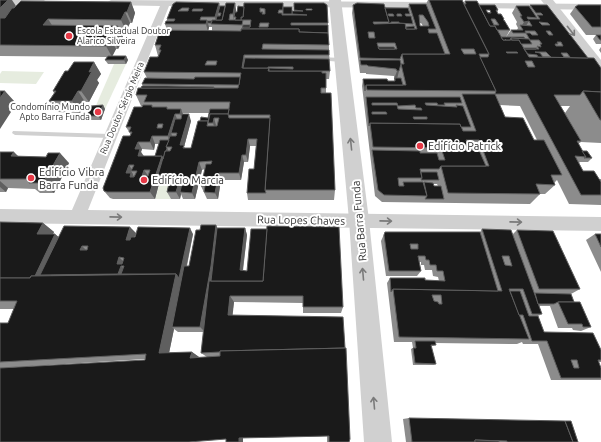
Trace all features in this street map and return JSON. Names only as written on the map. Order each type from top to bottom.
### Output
[{"type":"street","points":[[4,1],[54,2]]},
{"type":"street","name":"Rua Doutor Sérgio Meira","points":[[77,217],[166,2]]},
{"type":"street","points":[[104,3],[336,2],[438,5]]},
{"type":"street","name":"Rua Barra Funda","points":[[336,2],[359,220],[378,442]]},
{"type":"street","points":[[550,3],[601,69]]},
{"type":"street","points":[[469,6],[550,3],[601,7]]},
{"type":"street","name":"Rua Lopes Chaves","points":[[0,216],[601,224]]},
{"type":"lane","points":[[314,59],[342,60]]},
{"type":"lane","points":[[15,133],[110,136]]},
{"type":"shaded area","points":[[114,64],[126,64],[105,109],[94,110]]},
{"type":"shaded area","points":[[2,71],[44,72],[36,84],[0,83],[0,74]]},
{"type":"shaded area","points":[[160,182],[175,182],[171,199],[155,199]]},
{"type":"building","points":[[0,0],[8,0],[0,8]]},
{"type":"building","points":[[429,0],[462,0],[489,54],[479,54],[496,91],[367,90],[366,85],[406,85],[401,64],[404,64],[402,54],[450,54]],"holes":[[[461,49],[474,49],[476,54],[464,54]]]},
{"type":"building","points":[[21,1],[131,2],[127,12],[125,12],[121,20],[48,19],[43,25],[118,26],[113,34],[115,34],[113,38],[110,38],[106,46],[0,45],[0,18],[5,18],[12,8],[14,8]]},
{"type":"building","points":[[465,1],[477,1],[490,26],[495,26],[503,40],[519,40],[529,57],[594,58],[601,68],[601,92],[583,91],[580,95],[554,95],[581,141],[577,141],[586,157],[575,156],[583,171],[594,171],[601,182],[601,195],[581,195],[527,94],[495,94],[496,91],[480,57],[488,57],[489,54],[464,4],[466,4]],"holes":[[[506,52],[517,52],[518,53],[507,53]],[[525,61],[532,61],[535,67],[528,67]]]},
{"type":"building","points":[[176,2],[219,3],[215,17],[201,17],[200,20],[207,20],[206,24],[165,24],[166,21],[174,21],[175,19],[167,19],[173,4]],"holes":[[[182,8],[189,8],[188,11],[178,11]],[[193,9],[203,9],[202,11],[192,11]]]},
{"type":"building","points":[[226,3],[235,3],[233,14],[230,14],[229,20],[243,20],[242,25],[211,24],[212,20],[222,20]]},
{"type":"building","points":[[244,3],[283,3],[283,10],[279,10],[278,13],[282,13],[282,15],[307,15],[292,14],[292,11],[303,11],[294,10],[294,3],[324,3],[327,5],[328,23],[291,23],[291,25],[328,25],[328,33],[299,32],[299,29],[242,29],[243,27],[250,27],[251,20],[241,20],[241,17],[243,17]],"holes":[[[260,8],[265,9],[265,14],[260,12]],[[260,23],[269,23],[268,27],[259,27]]]},
{"type":"building","points":[[357,3],[384,4],[389,22],[373,22],[374,24],[405,23],[406,29],[417,29],[409,4],[426,4],[436,29],[428,29],[429,33],[437,33],[445,54],[402,54],[400,59],[360,58],[353,5]],"holes":[[[419,15],[423,15],[429,26],[420,26]],[[368,32],[374,32],[375,38],[369,38]],[[377,43],[395,43],[397,49],[379,49]]]},
{"type":"building","points":[[479,5],[495,5],[498,10],[496,10],[498,14],[501,14],[510,30],[497,30],[495,26],[490,26]],"holes":[[[486,10],[490,10],[491,13],[488,13]],[[491,19],[495,19],[499,25],[494,25]]]},
{"type":"building","points":[[530,5],[547,5],[588,58],[538,57],[537,55],[528,54],[524,49],[539,49],[537,46],[541,47],[540,44],[542,44],[539,40],[530,40],[526,33],[513,33],[511,30],[523,30],[520,25],[532,26],[529,21],[524,22],[516,6],[529,6],[537,18],[527,17],[528,19],[540,19],[537,15],[543,15],[541,13],[536,13]],"holes":[[[539,22],[548,23],[550,25],[542,25]],[[525,31],[535,31],[538,35],[532,35],[530,33],[526,33]],[[546,31],[550,31],[553,35],[549,35]],[[557,42],[561,42],[563,46],[556,46],[555,44],[558,44]],[[535,52],[546,52],[551,57],[543,57],[540,53]],[[561,53],[567,53],[570,57],[564,57]]]},
{"type":"building","points":[[578,5],[601,5],[601,27],[592,27],[575,7]]},
{"type":"building","points":[[220,6],[225,6],[222,20],[216,20],[217,16],[220,16],[221,13],[218,13]]},
{"type":"building","points":[[238,6],[244,7],[243,17],[241,17],[241,20],[235,20],[235,12],[237,12]]},
{"type":"building","points":[[283,7],[292,7],[292,14],[283,14]]},
{"type":"building","points":[[385,8],[408,8],[410,14],[405,14],[406,16],[411,16],[413,24],[399,22],[388,23]]},
{"type":"building","points":[[243,25],[250,25],[250,27],[243,27],[242,29]]},
{"type":"building","points":[[414,26],[415,29],[406,29],[406,27]]},
{"type":"building","points":[[241,29],[299,29],[299,32],[328,33],[329,45],[263,44],[262,49],[329,50],[329,55],[244,55],[242,68],[269,68],[268,71],[322,71],[322,73],[326,73],[326,88],[321,88],[321,93],[331,93],[335,190],[265,190],[270,115],[228,115],[230,102],[144,102],[147,95],[136,95],[138,88],[238,88],[241,73],[144,72],[150,57],[158,57],[161,50],[159,50],[161,45],[155,45],[160,30],[241,31]],"holes":[[[207,61],[217,61],[216,65],[205,65]]]},
{"type":"building","points":[[596,35],[601,35],[601,40],[600,40]]},
{"type":"building","points":[[501,37],[524,37],[525,39],[511,38],[510,40],[503,40]]},
{"type":"building","points":[[511,38],[529,39],[532,44],[521,44],[519,40],[512,40]]},
{"type":"building","points":[[378,47],[394,47],[395,49],[379,49]]},
{"type":"building","points":[[524,48],[537,48],[524,49]]},
{"type":"building","points":[[108,56],[126,56],[124,60],[105,60]]},
{"type":"building","points":[[245,58],[329,59],[330,71],[269,71],[269,68],[293,69],[293,67],[243,68]]},
{"type":"building","points":[[360,60],[400,60],[401,64],[399,71],[397,71],[396,69],[361,65]]},
{"type":"building","points":[[74,62],[94,62],[89,72],[92,71],[81,91],[78,91],[72,101],[49,101],[56,91],[53,91],[65,71],[68,71]]},
{"type":"building","points":[[195,77],[240,77],[239,85],[142,84],[145,78],[194,79]]},
{"type":"building","points":[[395,78],[401,78],[403,85],[366,85],[365,91],[363,79],[387,79],[388,81],[395,81]]},
{"type":"building","points":[[142,86],[214,87],[214,88],[141,88]]},
{"type":"building","points":[[0,91],[5,91],[0,98]]},
{"type":"building","points":[[583,91],[601,92],[601,120],[600,120]]},
{"type":"building","points":[[462,94],[495,94],[505,117],[523,118],[534,140],[544,140],[562,175],[551,175],[555,185],[536,184],[540,194],[448,193],[441,166],[489,166],[479,140],[466,140],[468,146],[453,148],[373,147],[370,123],[460,124],[463,131],[476,131]]},
{"type":"building","points":[[366,97],[460,97],[462,103],[444,103],[445,105],[438,105],[437,103],[425,103],[426,105],[463,106],[471,127],[461,127],[460,124],[370,123],[369,126]],"holes":[[[372,103],[397,103],[398,106],[415,105],[416,108],[421,108],[422,110],[398,109],[397,105],[372,105]],[[372,112],[386,112],[387,114],[372,114]],[[413,117],[427,117],[427,119],[414,119]]]},
{"type":"building","points":[[103,105],[98,116],[87,116],[91,106]]},
{"type":"building","points":[[143,105],[152,105],[152,107],[181,109],[180,114],[175,114],[168,136],[152,136],[150,142],[138,142],[135,149],[140,149],[138,156],[162,156],[150,192],[104,191],[103,188],[123,136],[130,136],[132,132],[129,132],[131,127],[126,127],[134,107],[142,107]],"holes":[[[158,124],[163,124],[162,128],[157,128]],[[129,165],[134,165],[131,171],[137,171],[134,177],[130,177],[131,173],[126,173]],[[144,170],[150,170],[148,176],[142,176]]]},
{"type":"building","points":[[210,109],[229,109],[228,114],[210,114],[208,122],[200,121],[201,117],[208,118]]},
{"type":"building","points":[[182,114],[189,114],[180,145],[184,145],[183,148],[191,148],[198,121],[208,121],[207,126],[217,126],[219,118],[214,118],[213,123],[208,123],[210,114],[228,114],[229,118],[270,118],[266,193],[247,193],[249,169],[254,169],[257,139],[248,139],[246,155],[242,155],[239,173],[219,173],[215,193],[204,192],[205,186],[201,186],[206,164],[211,164],[212,161],[199,162],[192,193],[180,192],[183,179],[180,179],[176,192],[167,192],[171,175],[158,175],[165,151],[170,151],[172,147],[166,147],[170,136],[176,136],[177,133],[171,133],[175,119],[181,119]]},
{"type":"building","points":[[160,140],[169,140],[163,159],[162,156],[155,156]]},
{"type":"building","points":[[372,150],[420,151],[420,153],[437,153],[439,160],[445,160],[442,151],[479,150],[486,166],[441,166],[439,169],[420,169],[422,178],[398,178],[399,186],[404,186],[403,182],[423,182],[427,196],[384,195],[378,190]]},
{"type":"building","points":[[582,151],[587,151],[592,158],[584,158],[586,157]]},
{"type":"building","points":[[0,152],[14,152],[11,156],[46,157],[48,153],[60,153],[43,183],[29,183],[31,179],[0,179]]},
{"type":"building","points":[[421,172],[437,172],[439,180],[421,180]]},
{"type":"building","points":[[424,182],[433,183],[434,186],[441,186],[444,199],[425,199],[427,196]]},
{"type":"building","points":[[0,222],[43,223],[37,234],[55,234],[35,276],[31,276],[30,278],[0,278]]},
{"type":"building","points":[[201,225],[216,225],[211,266],[200,327],[172,327],[184,266],[189,266],[196,230],[200,230]]},
{"type":"building","points":[[64,226],[130,227],[126,240],[130,240],[131,237],[135,237],[138,227],[190,228],[179,278],[176,274],[121,274],[124,266],[121,266],[118,274],[40,275]],"holes":[[[82,246],[88,246],[87,250],[80,250]],[[119,257],[124,258],[122,264],[117,264]]]},
{"type":"building","points":[[267,226],[339,227],[343,307],[303,307],[303,296],[230,296],[228,315],[343,317],[345,348],[220,351],[201,353],[209,281],[263,281]]},
{"type":"building","points":[[217,228],[245,228],[240,270],[247,271],[251,229],[267,229],[263,281],[211,281]]},
{"type":"building","points":[[482,229],[511,230],[542,314],[532,314],[523,289],[509,289],[529,339],[399,337],[393,289],[502,291]],"holes":[[[502,256],[509,256],[512,266],[505,265]],[[432,295],[441,295],[442,304],[434,301]]]},
{"type":"building","points":[[517,230],[553,231],[580,289],[539,289]]},
{"type":"building","points":[[385,232],[480,232],[498,291],[393,289],[391,292],[390,278],[425,278],[425,280],[445,281],[443,271],[437,271],[436,265],[430,265],[429,260],[426,260],[425,256],[418,256],[421,271],[389,271],[384,235]],"holes":[[[410,244],[418,244],[418,249],[411,249]]]},
{"type":"building","points":[[595,234],[601,234],[601,247]]},
{"type":"building","points":[[176,274],[159,353],[192,352],[190,358],[220,356],[220,351],[346,348],[349,442],[329,442],[329,436],[239,438],[239,442],[226,442],[226,439],[189,442],[0,442],[0,368],[145,360],[146,354],[0,362],[0,323],[8,323],[17,301],[0,301],[0,278],[30,278],[31,276]]},
{"type":"building","points":[[510,291],[520,291],[529,316],[538,316],[544,332],[593,333],[601,350],[601,360],[598,360],[601,368],[601,378],[561,378],[547,341],[532,341],[523,315],[519,315]],"holes":[[[571,360],[577,360],[579,368],[574,368]]]},
{"type":"building","points":[[535,293],[571,294],[574,302],[538,304]]},
{"type":"building","points":[[558,302],[580,302],[591,327],[583,327],[582,324],[568,324]]},
{"type":"building","points":[[415,341],[435,341],[436,345],[431,345],[436,364],[415,363],[413,348],[416,348]]},
{"type":"building","points":[[409,418],[565,421],[573,442],[507,442],[475,440],[475,442],[412,442]]},
{"type":"building","points":[[565,421],[571,421],[578,442],[573,442]]},
{"type":"building","points":[[475,440],[499,441],[499,442],[475,442]]},
{"type":"place","name":"Escola Estadual Doutor Alarico Silveira","points":[[69,36]]},
{"type":"place","name":"Condomínio Mundo Apto Barra Funda","points":[[98,112]]},
{"type":"place","name":"Edifício Patrick","points":[[420,146]]},
{"type":"place","name":"Edifício Vibra Barra Funda","points":[[31,178]]},
{"type":"place","name":"Edifício Marcia","points":[[144,180]]}]
